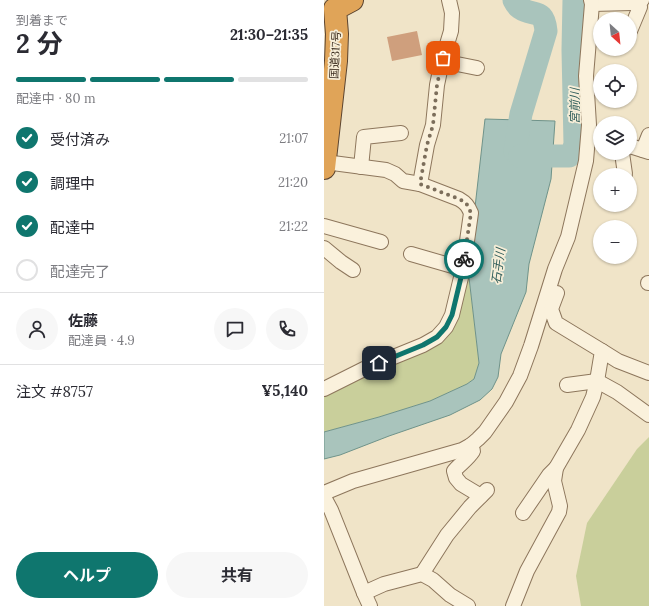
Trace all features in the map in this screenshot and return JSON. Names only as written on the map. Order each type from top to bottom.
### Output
[{"type":"highway","name":"国道317号","points":[[324,165],[329,88],[337,34],[336,9],[352,0]]},
{"type":"street","points":[[420,184],[427,145],[433,125],[437,85],[451,31],[452,13],[449,0]]},
{"type":"street","points":[[593,135],[589,125],[593,89],[586,76],[592,2],[632,3],[641,1],[637,14]]},
{"type":"street","points":[[442,61],[477,68]]},
{"type":"street","points":[[361,167],[364,137],[402,133]]},
{"type":"street","points":[[641,149],[649,135]]},
{"type":"street","points":[[324,493],[353,480],[462,450],[471,445],[485,432],[506,402],[520,376],[555,270],[568,237],[586,161],[593,141]]},
{"type":"street","points":[[324,165],[386,170],[403,180],[420,184],[465,202],[471,213],[463,269],[452,315],[446,327],[437,337],[423,345],[364,369],[324,389]]},
{"type":"street","points":[[324,226],[381,242]]},
{"type":"street","points":[[324,248],[353,270]]},
{"type":"street","points":[[411,254],[463,269]]},
{"type":"street","points":[[555,270],[558,290],[551,309],[556,323],[618,361],[649,373]]},
{"type":"street","points":[[523,513],[550,474],[556,468],[578,430],[593,396],[602,351]]},
{"type":"street","points":[[567,385],[597,382],[617,392],[649,415]]},
{"type":"street","points":[[364,593],[384,584],[422,574],[447,535],[470,507],[484,493],[461,484],[456,478],[454,471],[470,456],[473,451],[471,445]]},
{"type":"street","points":[[513,606],[527,571],[559,512],[560,506],[554,481],[556,468]]},
{"type":"street","points":[[324,497],[331,510],[370,606]]},
{"type":"street","points":[[422,574],[433,580],[450,595],[468,606]]},
{"type":"green space","points":[[468,269],[479,363],[474,379],[467,384],[430,401],[324,432],[324,396],[365,375],[427,350]]},
{"type":"green space","points":[[649,437],[649,606],[581,606],[576,576],[587,523],[637,449]]},
{"type":"water","points":[[485,119],[555,121],[551,179],[529,264],[526,292],[501,354],[498,377],[492,389],[480,400],[450,415],[340,455],[324,459],[324,432],[430,401],[467,384],[474,379],[479,363],[468,269]]},
{"type":"building","points":[[417,31],[422,55],[392,61],[387,37]]},
{"type":"waterway","name":"石手川","points":[[514,0],[520,8],[540,16],[545,23],[546,31],[521,114],[515,151]]},
{"type":"waterway","name":"宮前川","points":[[520,156],[569,156],[573,151],[575,144],[573,50],[574,0]]},
{"type":"way so far","points":[[443,58],[437,85],[433,125],[427,145],[420,184],[459,199],[465,202],[468,206],[471,213],[464,259]]},
{"type":"route","points":[[379,363],[423,345],[437,337],[446,327],[452,315],[464,259]]}]
